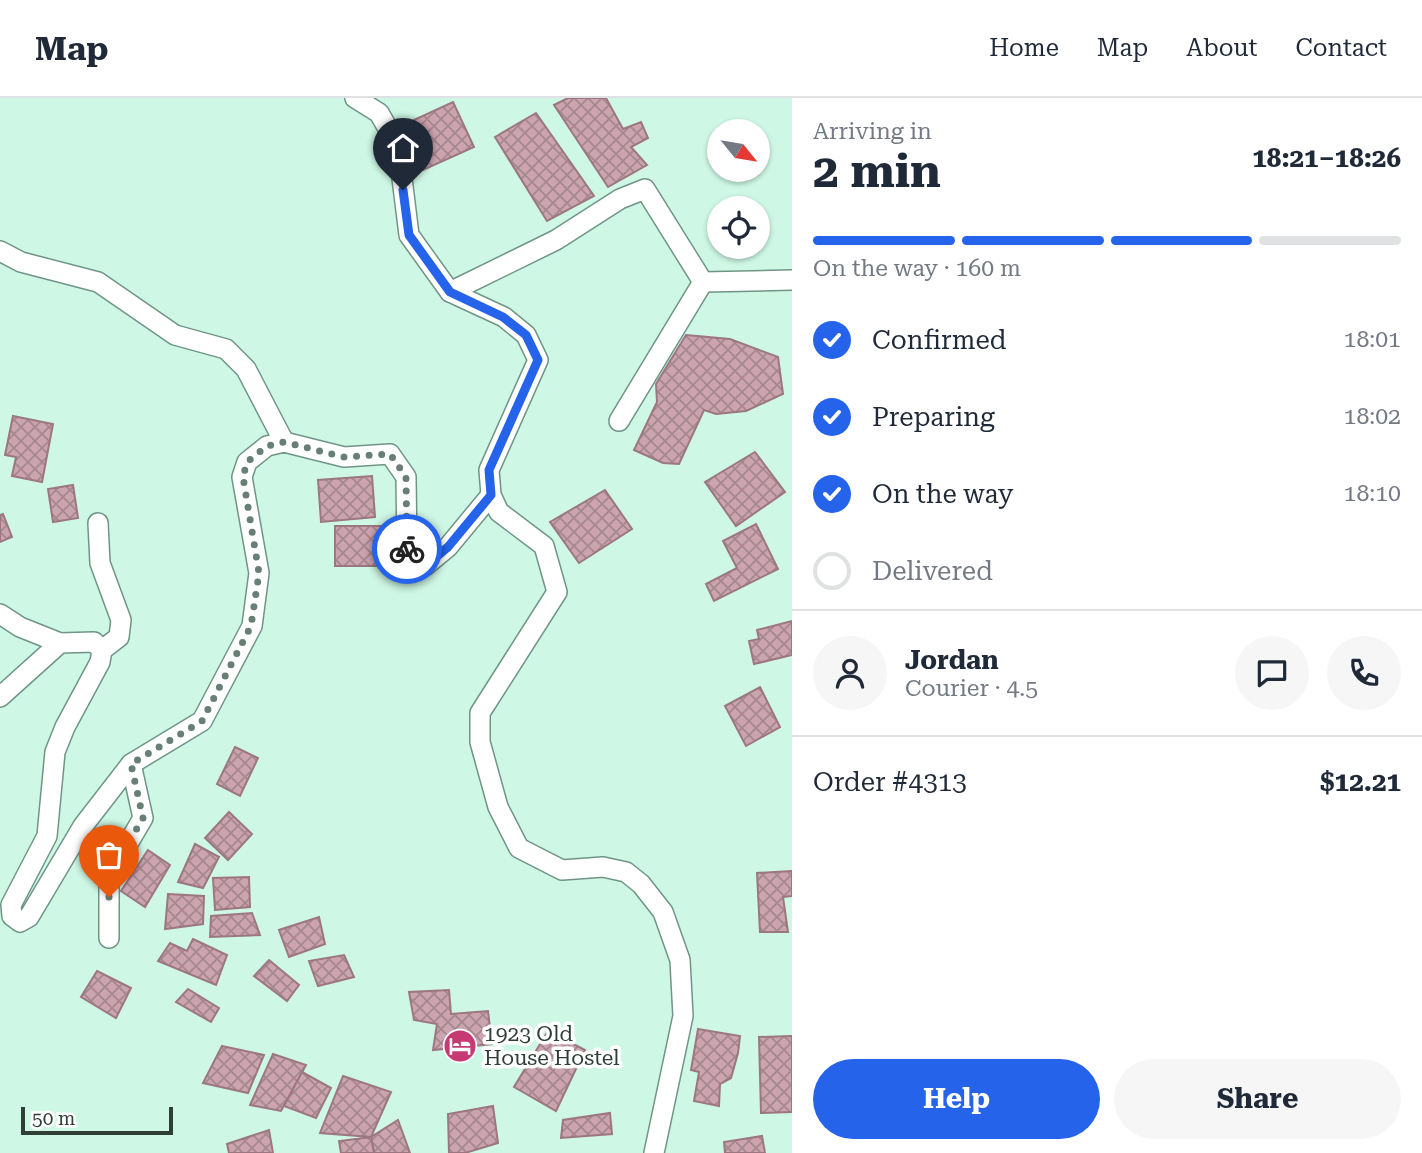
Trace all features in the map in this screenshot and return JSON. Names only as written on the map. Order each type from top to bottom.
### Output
[{"type":"street","points":[[355,98],[379,113],[398,146],[409,235],[450,292],[503,317],[526,335],[538,360],[489,470],[491,495],[499,512],[544,545],[557,592],[480,713],[480,742],[498,807],[519,848],[562,870],[603,867],[626,872],[641,884],[663,912],[680,960],[683,1016],[654,1153]]},
{"type":"street","points":[[450,292],[556,240],[620,199],[645,189],[703,282]]},
{"type":"street","points":[[0,251],[21,262],[98,282],[175,335],[226,349],[246,369],[284,442]]},
{"type":"street","points":[[703,282],[792,281]]},
{"type":"street","points":[[619,421],[703,282]]},
{"type":"street","points":[[98,523],[100,563],[121,620],[119,638],[102,650],[100,662],[65,727],[55,752],[47,836],[11,905],[12,916],[20,922],[29,917],[82,826],[131,764],[202,721],[251,626],[259,573],[243,477],[247,462],[267,446],[284,442],[344,457],[390,454],[406,477],[407,552],[425,566],[448,547],[491,495]]},
{"type":"street","points":[[0,614],[20,627],[60,643],[94,642],[102,650]]},
{"type":"street","points":[[0,698],[60,643]]},
{"type":"street","points":[[109,938],[109,876],[143,818],[131,764]]},
{"type":"building","points":[[568,98],[606,98],[623,129],[641,122],[648,138],[631,147],[647,165],[608,187],[554,105]]},
{"type":"building","points":[[453,102],[474,147],[423,170],[403,125]]},
{"type":"building","points":[[536,113],[594,196],[547,221],[495,137]]},
{"type":"building","points":[[686,335],[730,339],[778,357],[783,394],[746,411],[716,414],[704,410],[679,464],[663,463],[634,450],[657,402],[656,384]]},
{"type":"building","points":[[13,416],[53,424],[42,482],[12,476],[16,457],[5,455]]},
{"type":"building","points":[[755,452],[785,492],[736,526],[705,482]]},
{"type":"building","points":[[372,476],[375,517],[321,522],[318,480]]},
{"type":"building","points":[[73,485],[78,518],[53,522],[48,489]]},
{"type":"building","points":[[605,490],[632,529],[579,563],[550,522]]},
{"type":"building","points":[[3,514],[12,537],[0,542],[0,515]]},
{"type":"building","points":[[756,524],[778,569],[714,601],[706,584],[737,568],[723,541]]},
{"type":"building","points":[[335,526],[386,526],[386,566],[335,566]]},
{"type":"building","points":[[792,621],[792,655],[754,664],[749,641],[759,639],[757,630]]},
{"type":"building","points":[[760,687],[780,727],[746,746],[725,706]]},
{"type":"building","points":[[235,747],[258,758],[240,796],[217,784]]},
{"type":"building","points":[[229,812],[252,834],[228,860],[205,838]]},
{"type":"building","points":[[195,844],[219,857],[203,888],[178,882]]},
{"type":"building","points":[[148,850],[170,865],[145,907],[121,891]]},
{"type":"building","points":[[792,871],[792,896],[783,897],[788,932],[760,932],[757,873]]},
{"type":"building","points":[[249,877],[250,907],[215,910],[213,878]]},
{"type":"building","points":[[168,894],[204,896],[203,924],[165,929]]},
{"type":"building","points":[[252,913],[260,935],[210,937],[211,916]]},
{"type":"building","points":[[319,917],[325,944],[289,957],[279,930]]},
{"type":"building","points":[[193,939],[227,955],[216,985],[158,961],[170,943],[187,951]]},
{"type":"building","points":[[344,955],[354,977],[318,986],[309,961]]},
{"type":"building","points":[[269,960],[299,985],[287,1001],[254,976]]},
{"type":"building","points":[[97,971],[131,988],[116,1018],[81,997]]},
{"type":"building","points":[[188,989],[219,1008],[211,1022],[176,1002]]},
{"type":"building","points":[[449,990],[451,1014],[488,1011],[492,1044],[433,1050],[437,1024],[414,1020],[409,992]]},
{"type":"building","points":[[698,1029],[740,1036],[731,1078],[720,1084],[719,1106],[694,1101],[699,1072],[691,1070]]},
{"type":"building","points":[[548,1031],[585,1050],[556,1111],[514,1087]]},
{"type":"building","points":[[792,1036],[792,1112],[761,1113],[759,1037]]},
{"type":"building","points":[[222,1046],[264,1055],[248,1093],[203,1083]]},
{"type":"building","points":[[273,1054],[306,1065],[281,1111],[250,1105]]},
{"type":"building","points":[[302,1072],[331,1088],[316,1118],[284,1106]]},
{"type":"building","points":[[343,1076],[391,1092],[371,1137],[320,1133]]},
{"type":"building","points":[[493,1106],[498,1143],[465,1153],[449,1153],[448,1114]]},
{"type":"building","points":[[610,1113],[612,1134],[561,1138],[563,1120]]},
{"type":"building","points":[[398,1120],[410,1153],[374,1153],[371,1137]]},
{"type":"building","points":[[269,1130],[273,1153],[229,1153],[227,1144]]},
{"type":"building","points":[[762,1136],[765,1153],[725,1153],[724,1142]]},
{"type":"building","points":[[371,1137],[374,1153],[341,1153],[339,1141]]},
{"type":"way so far","points":[[109,897],[109,876],[143,818],[131,764],[202,721],[251,626],[259,573],[243,477],[247,462],[267,446],[284,442],[344,457],[390,454],[406,477],[407,549]]},
{"type":"place","name":"1923 Old House Hostel","points":[[460,1046]]},
{"type":"route","points":[[403,190],[409,235],[450,292],[503,317],[526,335],[538,360],[489,470],[491,495],[448,547],[425,566],[407,552],[407,549]]}]
